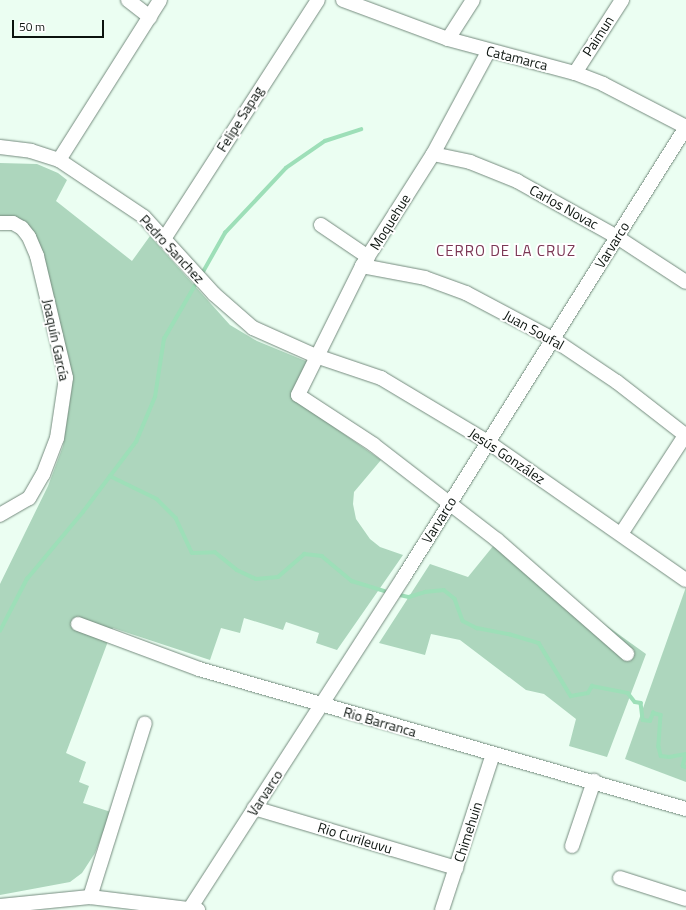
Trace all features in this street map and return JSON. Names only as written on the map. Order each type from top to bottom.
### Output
[{"type":"street","points":[[128,0],[150,17]]},
{"type":"street","points":[[59,160],[160,0]]},
{"type":"street","name":"Felipe Sapag","points":[[164,239],[318,0]]},
{"type":"street","name":"Catamarca","points":[[343,0],[448,39],[488,52],[575,73],[603,84],[686,127]]},
{"type":"street","points":[[448,39],[473,0]]},
{"type":"street","name":"Paimun","points":[[575,73],[622,0]]},
{"type":"street","name":"Moquehue","points":[[449,505],[374,446],[298,395],[316,356],[365,262],[433,154],[488,52]]},
{"type":"street","name":"Varvarco","points":[[193,909],[254,808],[449,505],[686,127]]},
{"type":"street","name":"Pedro Sanchez","points":[[0,147],[31,151],[59,160],[144,217],[214,294],[253,328],[316,356]]},
{"type":"street","name":"Carlos Novac","points":[[433,154],[470,162],[517,181],[617,237],[686,282]]},
{"type":"street","name":"Joaquín García","points":[[0,516],[29,498],[43,474],[57,438],[66,378],[37,256],[22,228],[7,223]]},
{"type":"street","points":[[321,225],[365,262]]},
{"type":"street","name":"Juan Soufal","points":[[365,262],[425,278],[466,293],[553,339],[617,382],[686,435]]},
{"type":"street","name":"Jesús González","points":[[316,356],[381,378],[488,442],[686,580]]},
{"type":"street","points":[[622,534],[686,435]]},
{"type":"street","points":[[449,505],[497,540],[627,654]]},
{"type":"street","name":"Rio Barranca","points":[[78,624],[200,669],[493,754],[594,781],[686,809]]},
{"type":"street","points":[[90,897],[145,723]]},
{"type":"street","name":"Chimehuin","points":[[442,910],[493,754]]},
{"type":"street","points":[[572,846],[594,781]]},
{"type":"street","name":"Rio Curileuvu","points":[[254,808],[456,868]]},
{"type":"street","points":[[620,878],[686,899]]},
{"type":"street","points":[[0,906],[90,897],[193,909]]},
{"type":"green space","points":[[0,163],[37,164],[58,173],[67,180],[56,201],[132,261],[150,236],[230,325],[257,341],[308,362],[294,399],[381,460],[354,492],[353,504],[356,519],[370,539],[380,547],[403,555],[337,650],[316,643],[319,633],[286,622],[283,630],[244,618],[240,633],[221,628],[210,660],[113,628],[66,753],[86,762],[79,782],[89,786],[83,803],[111,812],[95,853],[82,873],[70,882],[0,895],[0,584],[48,486],[63,446],[72,387],[40,250],[0,218]]},
{"type":"green space","points":[[494,545],[646,654],[607,757],[569,746],[576,719],[544,694],[526,690],[460,640],[431,634],[425,655],[379,643],[430,564],[468,577]]},
{"type":"green space","points":[[686,587],[686,782],[625,759]]},
{"type":"waterway","points":[[203,272],[225,233],[286,168],[325,141],[361,129]]},
{"type":"waterway","points":[[0,631],[27,579],[83,512],[136,442],[155,397],[164,339],[197,282]]},
{"type":"waterway","points":[[110,476],[157,499],[176,518],[192,553],[215,552],[237,570],[256,579],[278,577],[304,554],[322,556],[352,581],[385,591]]},
{"type":"waterway","points":[[400,595],[409,597],[425,592],[444,590],[455,599],[463,621],[477,628],[509,634],[539,643],[571,696],[588,693],[592,686],[628,693],[635,702],[641,703],[643,720],[650,721],[653,713],[661,715],[659,747],[661,756],[669,757],[686,754]]},
{"type":"waterway","points":[[686,755],[683,766],[686,767]]},
{"type":"district","name":"CERRO DE LA CRUZ","points":[[506,251]]}]
